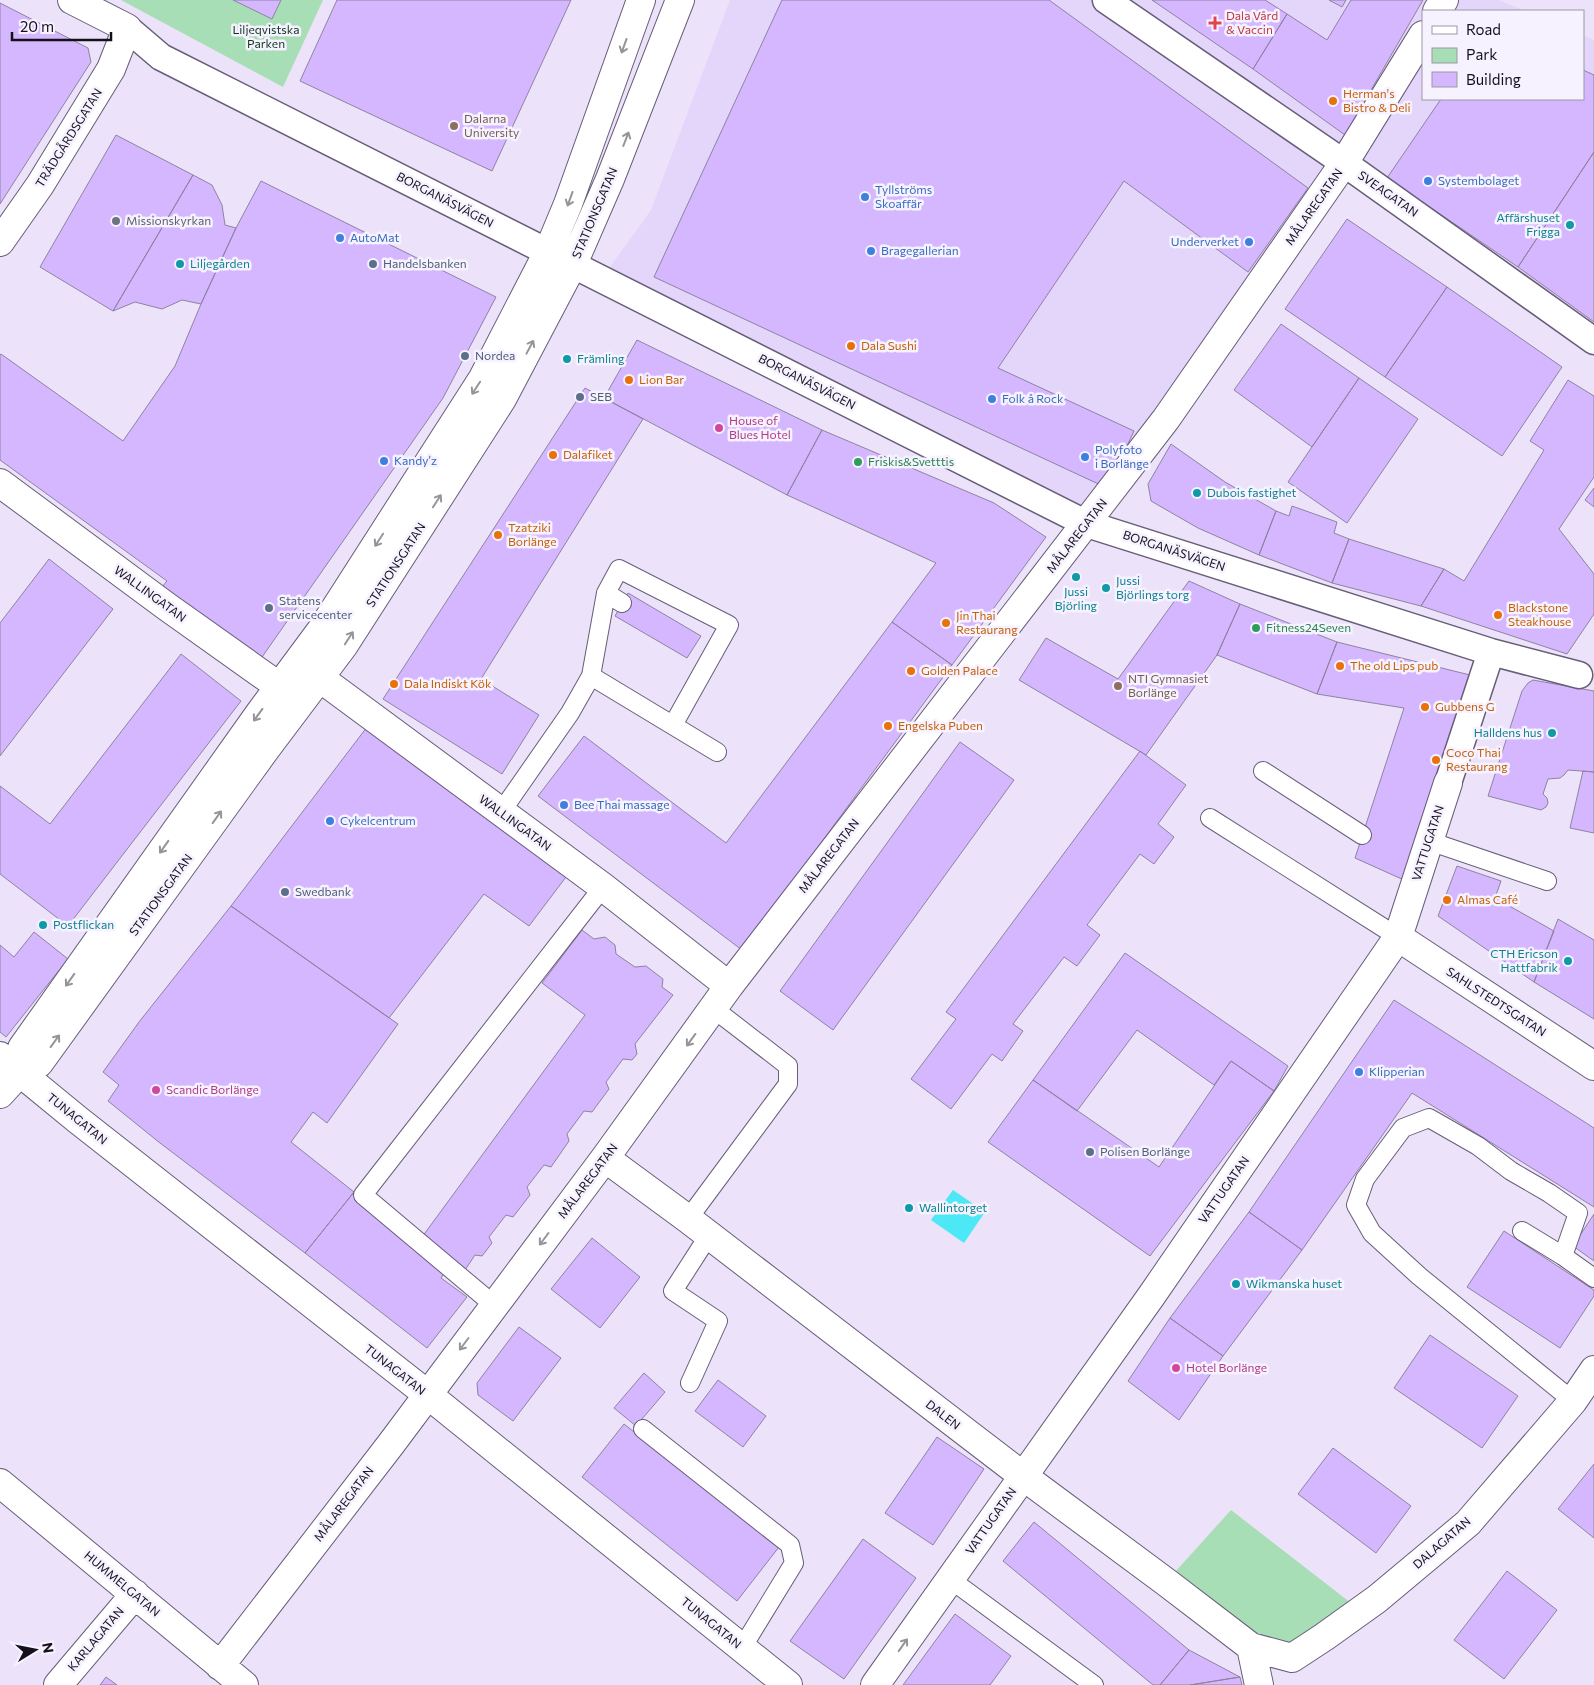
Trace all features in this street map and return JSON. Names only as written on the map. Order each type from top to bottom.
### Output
[{"type":"street","name":"BORGANÄSVÄGEN","points":[[72,0],[127,28],[161,57],[1087,524],[1491,652],[1579,675]]},
{"type":"street","name":"STATIONSGATAN","points":[[309,670],[322,629],[482,378],[548,252],[568,204],[641,0]]},
{"type":"street","name":"STATIONSGATAN","points":[[10,1064],[259,714],[290,694],[309,670],[344,645],[502,399],[573,264],[610,179],[680,0]]},
{"type":"street","name":"SVEAGATAN","points":[[1106,0],[1344,163],[1594,341]]},
{"type":"street","name":"TRÄDGÅRDSGATAN","points":[[0,242],[40,185],[111,70],[127,28]]},
{"type":"street","name":"MÅLAREGATAN","points":[[220,1666],[391,1444],[605,1158],[729,986],[1166,420],[1344,163],[1422,37]]},
{"type":"street","name":"WALLINGATAN","points":[[0,483],[166,606],[290,694]]},
{"type":"street","name":"VATTUGATAN","points":[[875,1685],[1152,1295],[1398,938],[1415,866],[1429,841],[1491,652]]},
{"type":"street","name":"WALLINGATAN","points":[[309,670],[603,887],[729,986]]},
{"type":"street","name":"SAHLSTEDTSGATAN","points":[[1398,938],[1594,1066]]},
{"type":"street","points":[[0,1094],[10,1064]]},
{"type":"street","name":"TUNAGATAN","points":[[10,1064],[86,1127],[427,1394],[788,1685]]},
{"type":"street","name":"DALEN","points":[[605,1158],[1251,1647]]},
{"type":"street","name":"DALAGATAN","points":[[1251,1647],[1292,1658],[1377,1599],[1468,1522],[1573,1401],[1594,1370]]},
{"type":"street","name":"HUMMELGATAN","points":[[0,1482],[244,1685]]},
{"type":"street","name":"KARLAGATAN","points":[[58,1685],[135,1594]]},
{"type":"street","points":[[1251,1647],[1259,1685]]},
{"type":"lane","points":[[501,812],[570,713],[591,676],[606,593],[619,569],[729,625],[673,725]]},
{"type":"lane","points":[[606,593],[622,603]]},
{"type":"lane","points":[[591,676],[717,752]]},
{"type":"lane","points":[[1263,771],[1362,835]]},
{"type":"lane","points":[[1210,818],[1398,938]]},
{"type":"lane","points":[[1429,841],[1547,881]]},
{"type":"lane","points":[[494,1305],[363,1195],[603,887]]},
{"type":"lane","points":[[690,1383],[718,1321],[673,1291],[698,1227],[788,1084],[788,1066],[714,1009]]},
{"type":"lane","points":[[1563,1256],[1578,1213],[1549,1193],[1511,1171],[1478,1146],[1428,1118],[1403,1128],[1365,1179],[1356,1205],[1372,1233],[1419,1276],[1573,1401]]},
{"type":"lane","points":[[1522,1231],[1594,1278]]},
{"type":"lane","points":[[643,1429],[790,1544],[794,1563],[742,1648]]},
{"type":"lane","points":[[950,1579],[1094,1685]]},
{"type":"shaded area","points":[[730,0],[1447,0],[1441,10],[1422,10],[1422,100],[1584,100],[1584,35],[1594,40],[1594,341],[1344,163],[1087,524],[602,278],[651,210]]},
{"type":"shaded area","points":[[1451,0],[1499,0],[1523,10],[1444,10]]},
{"type":"green space","name":"Liljeqvistska Parken","points":[[121,0],[323,0],[283,87]]},
{"type":"green space","points":[[1231,1510],[1360,1610],[1292,1658],[1166,1582]]},
{"type":"water","points":[[953,1190],[985,1212],[964,1243],[931,1220]]},
{"type":"building","points":[[233,0],[281,0],[272,19]]},
{"type":"building","name":"Dalarna University","points":[[337,0],[571,0],[492,171],[300,81]]},
{"type":"building","name":"Bragegallerian","points":[[782,0],[1049,0],[1308,188],[1248,272],[1124,181],[998,368],[1134,431],[1107,488],[654,277]]},
{"type":"building","points":[[1152,0],[1265,0],[1287,14],[1253,69]]},
{"type":"building","points":[[1329,0],[1346,0],[1342,7]]},
{"type":"building","points":[[1351,0],[1423,0],[1345,135],[1253,69],[1287,14],[1327,40]]},
{"type":"building","points":[[0,3],[88,48],[91,62],[0,204]]},
{"type":"building","points":[[1584,70],[1594,75],[1594,152],[1518,267],[1387,178],[1440,100],[1584,100]]},
{"type":"building","name":"Missionskyrkan","points":[[116,135],[193,175],[113,311],[40,267]]},
{"type":"building","name":"Affärshuset Frigga","points":[[1594,152],[1594,322],[1518,267]]},
{"type":"building","name":"Liljegården","points":[[193,175],[212,185],[222,205],[225,225],[236,228],[201,304],[182,300],[162,309],[135,302],[113,311]]},
{"type":"building","points":[[261,181],[496,297],[443,398],[260,660],[161,588],[167,581],[0,460],[0,355],[123,441],[175,366],[236,228]]},
{"type":"building","points":[[1347,219],[1447,287],[1385,377],[1285,309]]},
{"type":"building","points":[[1447,287],[1562,367],[1502,456],[1385,377]]},
{"type":"building","points":[[1281,324],[1359,378],[1312,447],[1234,390]]},
{"type":"building","points":[[637,340],[822,430],[787,495],[604,398]]},
{"type":"building","points":[[1359,378],[1418,419],[1347,523],[1288,482]]},
{"type":"building","points":[[1568,380],[1594,396],[1594,477],[1559,529],[1594,574],[1594,614],[1567,654],[1421,606],[1444,569],[1464,581],[1544,450],[1530,441]]},
{"type":"building","points":[[585,388],[643,419],[481,679],[539,715],[502,774],[383,699]]},
{"type":"building","points":[[822,430],[994,503],[1046,537],[952,665],[892,622],[936,563],[787,495]]},
{"type":"building","name":"Dubois fastighet","points":[[1171,444],[1225,482],[1276,511],[1259,555],[1198,528],[1151,501],[1148,484]]},
{"type":"building","points":[[1594,488],[1594,507],[1585,500]]},
{"type":"building","points":[[1292,506],[1337,522],[1334,533],[1349,539],[1332,583],[1259,555],[1276,511],[1289,516]]},
{"type":"building","points":[[1349,539],[1444,569],[1421,606],[1332,583]]},
{"type":"building","points":[[49,559],[113,609],[0,756],[0,623]]},
{"type":"building","points":[[1189,581],[1240,604],[1217,655],[1146,755],[1019,680],[1046,638],[1118,679]]},
{"type":"building","points":[[628,593],[701,636],[687,658],[615,616]]},
{"type":"building","points":[[1240,604],[1337,642],[1317,694],[1217,655]]},
{"type":"building","points":[[892,622],[952,665],[742,950],[538,796],[584,736],[726,843]]},
{"type":"building","points":[[1337,642],[1470,675],[1404,880],[1355,858],[1404,708],[1317,694]]},
{"type":"building","points":[[181,654],[241,701],[68,926],[0,874],[0,786],[50,824]]},
{"type":"building","name":"Halldens hus","points":[[1533,680],[1594,691],[1594,772],[1568,770],[1560,778],[1548,779],[1543,794],[1547,798],[1548,803],[1541,810],[1488,796],[1522,691]]},
{"type":"building","points":[[367,727],[569,873],[529,926],[484,894],[389,1018],[231,906]]},
{"type":"building","points":[[960,742],[1014,780],[833,1030],[780,991]]},
{"type":"building","points":[[1140,751],[1186,785],[1158,824],[1174,837],[1154,864],[1140,854],[1087,925],[1100,935],[1077,966],[1064,957],[1013,1024],[1023,1031],[1002,1061],[992,1054],[951,1109],[911,1079],[956,1019],[946,1012]]},
{"type":"building","points":[[1583,771],[1594,772],[1594,833],[1570,828]]},
{"type":"building","points":[[1457,866],[1501,881],[1495,898],[1554,931],[1534,982],[1438,916]]},
{"type":"building","points":[[231,906],[398,1024],[327,1123],[313,1112],[291,1142],[354,1192],[305,1253],[108,1101],[119,1085],[103,1072],[139,1022]]},
{"type":"building","name":"CTH Ericson Hattfabrik","points":[[1558,919],[1594,940],[1594,1019],[1534,982]]},
{"type":"building","points":[[582,930],[594,939],[605,937],[615,945],[616,954],[635,967],[646,966],[663,979],[662,987],[673,995],[635,1044],[637,1054],[632,1060],[623,1059],[606,1082],[609,1089],[592,1112],[584,1111],[567,1134],[569,1141],[551,1167],[544,1165],[527,1187],[530,1195],[513,1217],[506,1215],[489,1237],[492,1243],[482,1256],[475,1255],[465,1270],[422,1237],[585,1015],[542,983]]},
{"type":"building","points":[[34,932],[68,959],[6,1037],[0,1032],[0,945],[14,957]]},
{"type":"building","points":[[1125,953],[1288,1066],[1274,1091],[1231,1061],[1214,1085],[1137,1030],[1077,1111],[1033,1080]]},
{"type":"building","points":[[1394,1000],[1594,1128],[1594,1207],[1412,1093],[1302,1250],[1249,1212]]},
{"type":"building","points":[[1231,1061],[1274,1091],[1150,1256],[988,1142],[1033,1080],[1159,1167]]},
{"type":"building","points":[[354,1192],[447,1269],[441,1278],[467,1297],[427,1348],[305,1253]]},
{"type":"building","name":"Wikmanska huset","points":[[1249,1212],[1302,1250],[1223,1356],[1170,1318]]},
{"type":"building","points":[[1594,1214],[1594,1261],[1573,1246]]},
{"type":"building","points":[[1504,1231],[1594,1290],[1594,1296],[1560,1348],[1467,1287]]},
{"type":"building","points":[[592,1238],[640,1277],[600,1328],[551,1289]]},
{"type":"building","name":"Hotel Borlänge","points":[[1170,1318],[1223,1356],[1179,1420],[1128,1381]]},
{"type":"building","points":[[519,1327],[561,1358],[513,1421],[478,1395],[477,1383]]},
{"type":"building","points":[[1430,1335],[1518,1396],[1482,1448],[1394,1388]]},
{"type":"building","points":[[644,1373],[665,1392],[636,1426],[614,1408]]},
{"type":"building","points":[[718,1380],[766,1416],[743,1447],[695,1411]]},
{"type":"building","points":[[624,1424],[779,1547],[737,1601],[582,1477]]},
{"type":"building","points":[[937,1437],[984,1469],[933,1545],[885,1513]]},
{"type":"building","points":[[1333,1448],[1411,1506],[1376,1553],[1298,1494]]},
{"type":"building","points":[[1594,1464],[1594,1538],[1558,1509]]},
{"type":"building","points":[[1034,1522],[1189,1650],[1160,1685],[1153,1685],[1003,1561]]},
{"type":"building","points":[[863,1539],[916,1578],[844,1679],[790,1641]]},
{"type":"building","points":[[1507,1571],[1557,1610],[1504,1679],[1454,1640]]},
{"type":"building","points":[[955,1614],[1011,1656],[990,1685],[903,1685]]},
{"type":"building","points":[[1189,1650],[1240,1677],[1190,1685],[1160,1685]]},
{"type":"building","points":[[106,1677],[117,1685],[100,1685]]},
{"type":"building","points":[[1240,1677],[1242,1685],[1190,1685]]},
{"type":"place","name":"Dala Vård & Vaccin","points":[[1215,23]]},
{"type":"place","name":"Herman's Bistro & Deli","points":[[1333,101]]},
{"type":"place","name":"Dalarna University","points":[[454,126]]},
{"type":"place","name":"Systembolaget","points":[[1428,181]]},
{"type":"place","name":"Tyllströms Skoaffär","points":[[865,197]]},
{"type":"place","name":"Missionskyrkan","points":[[116,221]]},
{"type":"place","name":"Affärshuset Frigga","points":[[1570,225]]},
{"type":"place","name":"AutoMat","points":[[340,238]]},
{"type":"place","name":"Underverket","points":[[1249,242]]},
{"type":"place","name":"Bragegallerian","points":[[871,251]]},
{"type":"place","name":"Liljegården","points":[[180,264]]},
{"type":"place","name":"Handelsbanken","points":[[373,264]]},
{"type":"place","name":"Dala Sushi","points":[[851,346]]},
{"type":"place","name":"Nordea","points":[[465,356]]},
{"type":"place","name":"Främling","points":[[567,359]]},
{"type":"place","name":"Lion Bar","points":[[629,380]]},
{"type":"place","name":"SEB","points":[[580,397]]},
{"type":"place","name":"Folk å Rock","points":[[992,399]]},
{"type":"place","name":"House of Blues Hotel","points":[[719,428]]},
{"type":"place","name":"Dalafiket","points":[[553,455]]},
{"type":"place","name":"Polyfoto i Borlänge","points":[[1085,457]]},
{"type":"place","name":"Kandy’z","points":[[384,461]]},
{"type":"place","name":"Friskis&Svetttis","points":[[858,462]]},
{"type":"place","name":"Dubois fastighet","points":[[1197,493]]},
{"type":"place","name":"Tzatziki Borlänge","points":[[498,535]]},
{"type":"place","name":"Jussi Björling","points":[[1076,577]]},
{"type":"place","name":"Jussi Björlings torg","points":[[1106,588]]},
{"type":"place","name":"Statens servicecenter","points":[[269,608]]},
{"type":"place","name":"Blackstone Steakhouse","points":[[1498,615]]},
{"type":"place","name":"Jin Thai Restaurang","points":[[946,623]]},
{"type":"place","name":"Fitness24Seven","points":[[1256,628]]},
{"type":"place","name":"The old Lips pub","points":[[1340,666]]},
{"type":"place","name":"Golden Palace","points":[[911,671]]},
{"type":"place","name":"Dala Indiskt Kök","points":[[394,684]]},
{"type":"place","name":"NTI Gymnasiet Borlänge","points":[[1118,686]]},
{"type":"place","name":"Gubbens G","points":[[1425,707]]},
{"type":"place","name":"Engelska Puben","points":[[888,726]]},
{"type":"place","name":"Halldens hus","points":[[1552,733]]},
{"type":"place","name":"Coco Thai Restaurang","points":[[1436,760]]},
{"type":"place","name":"Bee Thai massage","points":[[564,805]]},
{"type":"place","name":"Cykelcentrum","points":[[330,821]]},
{"type":"place","name":"Swedbank","points":[[285,892]]},
{"type":"place","name":"Almas Café","points":[[1447,900]]},
{"type":"place","name":"Postflickan","points":[[43,925]]},
{"type":"place","name":"CTH Ericson Hattfabrik","points":[[1568,961]]},
{"type":"place","name":"Klipperian","points":[[1359,1072]]},
{"type":"place","name":"Scandic Borlänge","points":[[156,1090]]},
{"type":"place","name":"Polisen Borlänge","points":[[1090,1152]]},
{"type":"place","name":"Wallintorget","points":[[909,1208]]},
{"type":"place","name":"Wikmanska huset","points":[[1236,1284]]},
{"type":"place","name":"Hotel Borlänge","points":[[1176,1368]]}]
